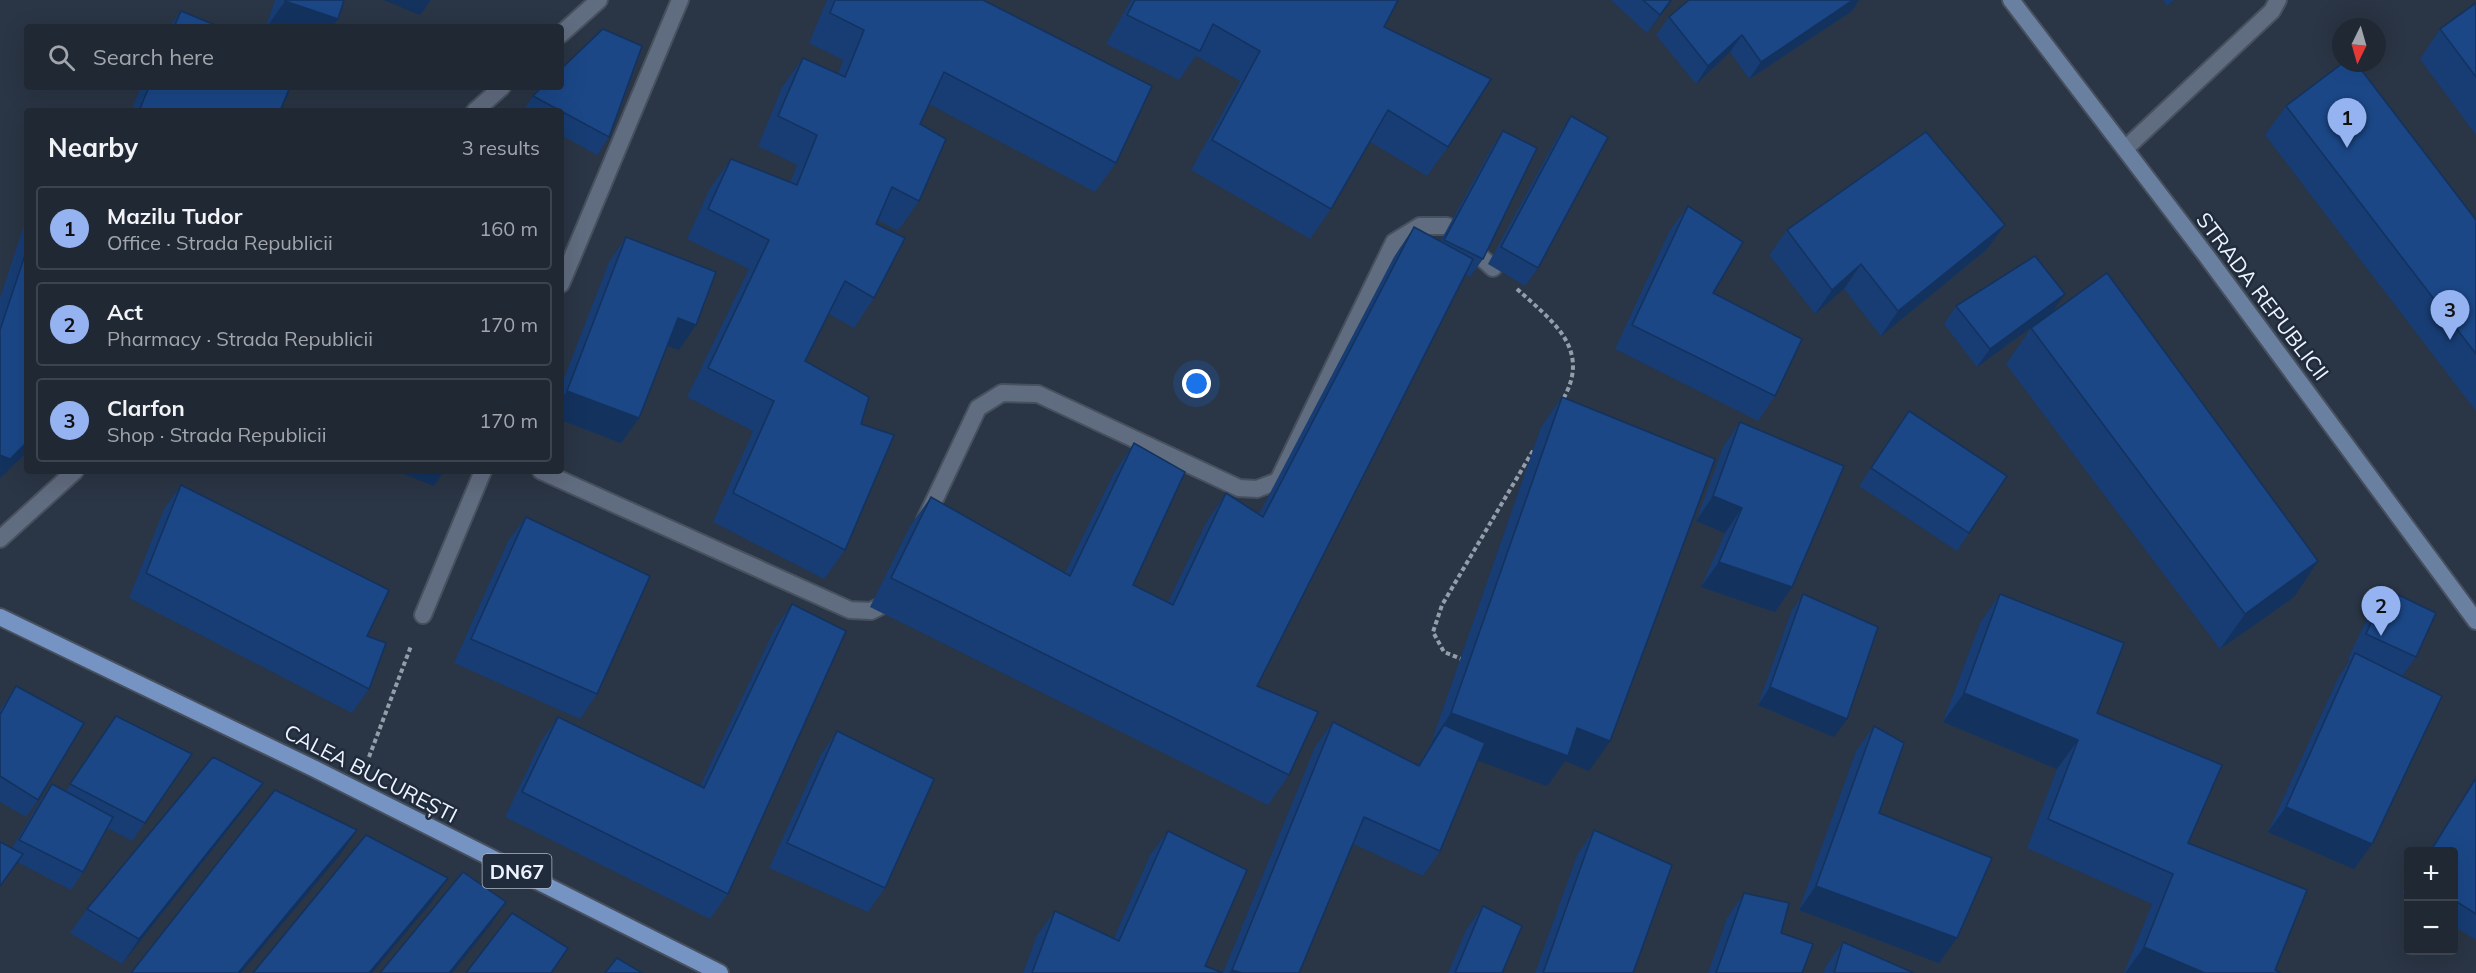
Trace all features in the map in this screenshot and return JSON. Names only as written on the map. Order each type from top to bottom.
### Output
[{"type":"main road","name":"STRADA REPUBLICII","points":[[2011,0],[2126,148],[2476,621]]},
{"type":"main road","name":"CALEA BUCUREȘTI","points":[[0,617],[356,790],[720,973]]},
{"type":"street","points":[[564,31],[599,0]]},
{"type":"street","points":[[564,277],[680,0]]},
{"type":"street","points":[[2126,148],[2272,11],[2278,0]]},
{"type":"street","points":[[479,108],[499,90]]},
{"type":"street","points":[[919,532],[978,408],[1002,393],[1038,394],[1239,488],[1257,489],[1278,481],[1395,242],[1420,226],[1447,226],[1493,268]]},
{"type":"street","points":[[0,539],[72,474]]},
{"type":"street","points":[[423,615],[482,474]]},
{"type":"street","points":[[548,474],[850,610],[871,610],[885,604],[894,584]]},
{"type":"path","points":[[1493,268],[1558,326],[1574,360],[1570,388],[1558,408]]},
{"type":"path","points":[[1470,662],[1444,652],[1433,632],[1442,605],[1535,447]]},
{"type":"path","points":[[356,790],[423,615]]},
{"type":"building","points":[[286,0],[344,0],[338,19]]},
{"type":"building","points":[[835,0],[983,0],[1152,86],[1116,163],[944,72],[920,124],[946,139],[919,201],[892,187],[876,224],[905,238],[874,298],[845,281],[805,361],[869,397],[861,424],[894,435],[845,550],[733,493],[774,401],[708,368],[769,240],[708,209],[731,159],[797,185],[817,135],[778,116],[803,58],[845,77],[864,30],[830,13]]},
{"type":"building","points":[[1135,0],[1398,0],[1384,27],[1491,79],[1448,147],[1388,110],[1331,209],[1212,140],[1260,51],[1213,24],[1200,51],[1127,15]]},
{"type":"building","points":[[1643,0],[1671,0],[1660,15]]},
{"type":"building","points":[[1689,0],[1853,0],[1761,62],[1742,35],[1708,66],[1669,17]]},
{"type":"building","points":[[2476,3],[2476,77],[2440,29]]},
{"type":"building","points":[[181,11],[213,24],[175,24]]},
{"type":"building","points":[[603,29],[642,46],[609,137],[564,113],[564,108],[555,108],[533,96],[539,90],[564,90],[564,66]]},
{"type":"building","points":[[2332,71],[2363,72],[2476,220],[2476,354],[2286,106]]},
{"type":"building","points":[[148,90],[289,90],[281,108],[140,108]]},
{"type":"building","points":[[1571,116],[1608,137],[1538,268],[1501,247]]},
{"type":"building","points":[[1503,131],[1537,148],[1483,259],[1444,240]]},
{"type":"building","points":[[1926,132],[2005,225],[1898,311],[1861,264],[1832,290],[1787,230]]},
{"type":"building","points":[[1688,206],[1743,242],[1713,293],[1802,339],[1775,396],[1632,325]]},
{"type":"building","points":[[1414,227],[1473,259],[1257,686],[1318,712],[1289,775],[891,578],[931,497],[1070,576],[1134,443],[1185,472],[1133,585],[1173,605],[1226,493],[1263,517]]},
{"type":"building","points":[[626,237],[716,272],[696,325],[678,318],[639,418],[567,391]]},
{"type":"building","points":[[2035,256],[2065,294],[1990,349],[1956,306]]},
{"type":"building","points":[[24,258],[24,445],[10,459],[0,455],[0,330]]},
{"type":"building","points":[[2107,273],[2318,561],[2245,614],[2031,328]]},
{"type":"building","points":[[1562,397],[1715,459],[1610,741],[1577,728],[1568,756],[1451,713]]},
{"type":"building","points":[[1909,411],[2007,476],[1969,533],[1871,468]]},
{"type":"building","points":[[1740,422],[1844,466],[1792,587],[1719,562],[1742,508],[1713,496]]},
{"type":"building","points":[[181,485],[389,590],[367,636],[386,643],[369,689],[146,573]]},
{"type":"building","points":[[526,517],[650,576],[597,694],[471,639]]},
{"type":"building","points":[[2386,589],[2436,613],[2416,657],[2366,634]]},
{"type":"building","points":[[1803,594],[1878,627],[1847,719],[1770,687]]},
{"type":"building","points":[[2000,594],[2124,643],[2097,713],[2222,765],[2188,843],[2307,890],[2275,970],[2281,973],[2205,973],[2144,947],[2173,874],[2048,819],[2078,740],[1964,693]]},
{"type":"building","points":[[792,604],[846,631],[728,894],[522,792],[558,717],[704,788]]},
{"type":"building","points":[[2355,653],[2442,696],[2372,844],[2286,807]]},
{"type":"building","points":[[16,686],[84,723],[38,800],[0,776],[0,715]]},
{"type":"building","points":[[116,716],[192,754],[145,823],[70,784]]},
{"type":"building","points":[[1333,722],[1419,766],[1444,725],[1485,743],[1440,851],[1364,817],[1299,973],[1242,973],[1232,970]]},
{"type":"building","points":[[1874,726],[1904,743],[1879,813],[1992,858],[1957,938],[1816,886]]},
{"type":"building","points":[[837,731],[934,779],[885,888],[787,843]]},
{"type":"building","points":[[213,757],[263,783],[139,939],[87,909]]},
{"type":"building","points":[[2476,778],[2476,914],[2458,903],[2458,847],[2433,847]]},
{"type":"building","points":[[52,784],[113,817],[83,872],[19,840]]},
{"type":"building","points":[[275,790],[357,830],[238,973],[131,973]]},
{"type":"building","points":[[1594,830],[1672,865],[1633,973],[1543,973]]},
{"type":"building","points":[[1168,831],[1247,870],[1205,966],[1223,973],[1032,973],[1055,911],[1119,941]]},
{"type":"building","points":[[366,835],[448,878],[369,973],[253,973]]},
{"type":"building","points":[[0,842],[23,854],[0,886]]},
{"type":"building","points":[[463,872],[506,902],[449,973],[380,973]]},
{"type":"building","points":[[1744,893],[1789,903],[1781,933],[1813,944],[1802,973],[1716,973]]},
{"type":"building","points":[[1483,906],[1522,926],[1502,973],[1455,973]]},
{"type":"building","points":[[512,913],[568,948],[551,973],[466,973]]},
{"type":"building","points":[[1843,942],[1914,973],[1834,973]]},
{"type":"building","points":[[617,958],[642,973],[605,973]]},
{"type":"place","name":"Mazilu Tudor","points":[[2347,148]]},
{"type":"place","name":"Clarfon","points":[[2450,340]]},
{"type":"place","name":"Act","points":[[2381,636]]}]
